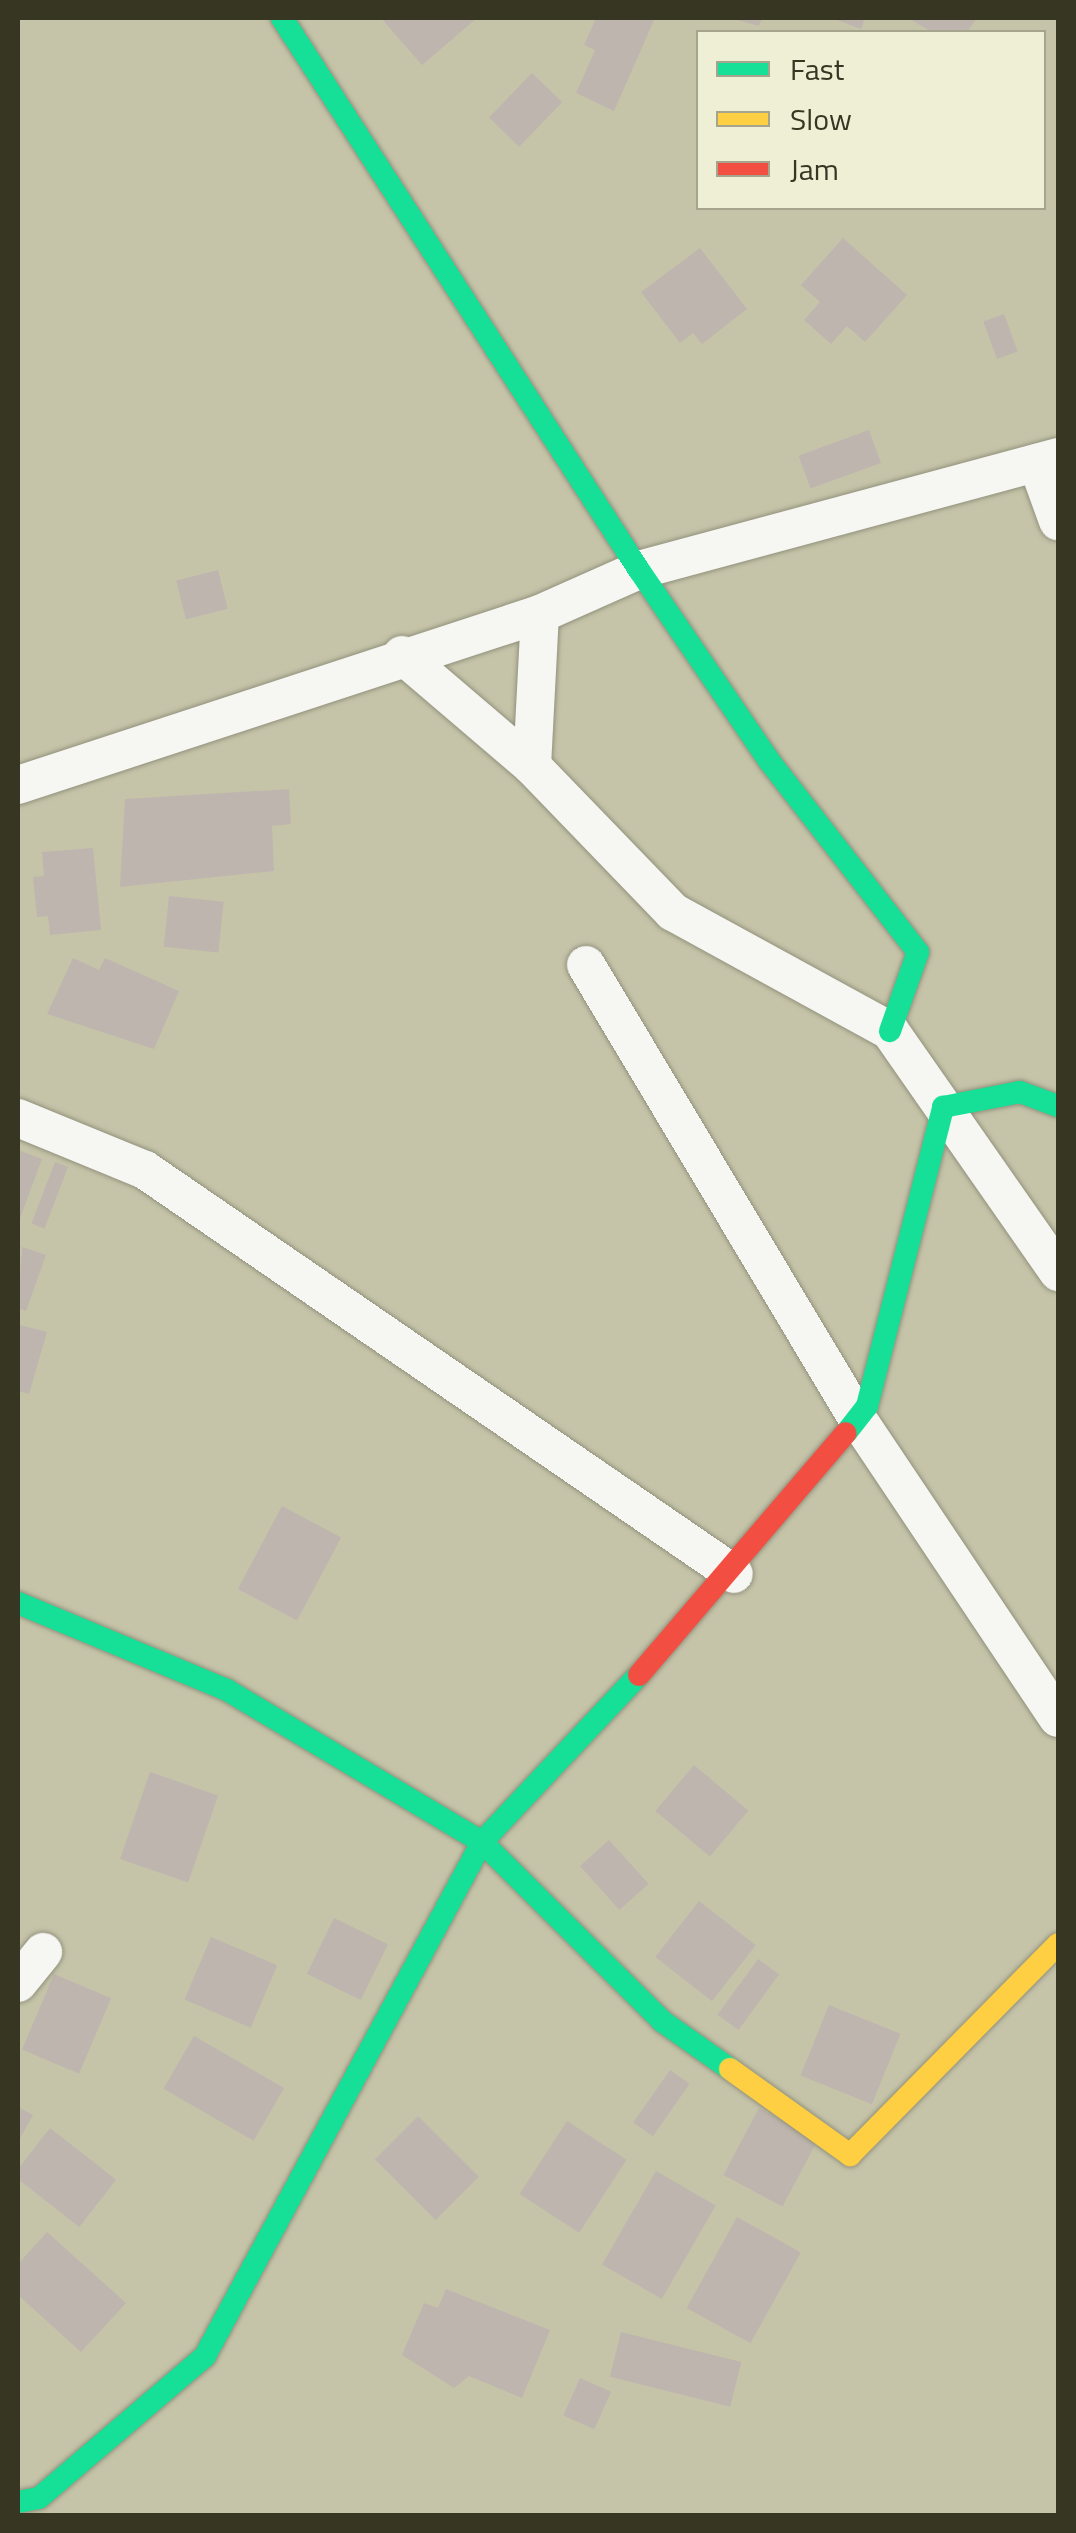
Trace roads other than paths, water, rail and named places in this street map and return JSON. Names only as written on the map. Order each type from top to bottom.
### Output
[{"type":"street","points":[[282,18],[639,570],[770,762],[918,952],[890,1032]]},
{"type":"street","points":[[18,786],[402,655],[540,614],[639,570],[1048,460],[1058,521]]},
{"type":"street","points":[[532,766],[540,614]]},
{"type":"street","points":[[402,655],[532,766],[674,912],[890,1032],[1058,1272]]},
{"type":"street","points":[[586,964],[857,1418],[1058,1718]]},
{"type":"street","points":[[943,1107],[1020,1092],[1058,1106]]},
{"type":"street","points":[[18,2502],[39,2498],[205,2356],[482,1842],[734,1574],[857,1418],[943,1107]]},
{"type":"street","points":[[18,1118],[145,1170],[734,1574]]},
{"type":"street","points":[[18,1603],[227,1690],[482,1842],[662,2021],[850,2155],[1058,1944]]},
{"type":"street","points":[[18,1983],[44,1952]]}]
